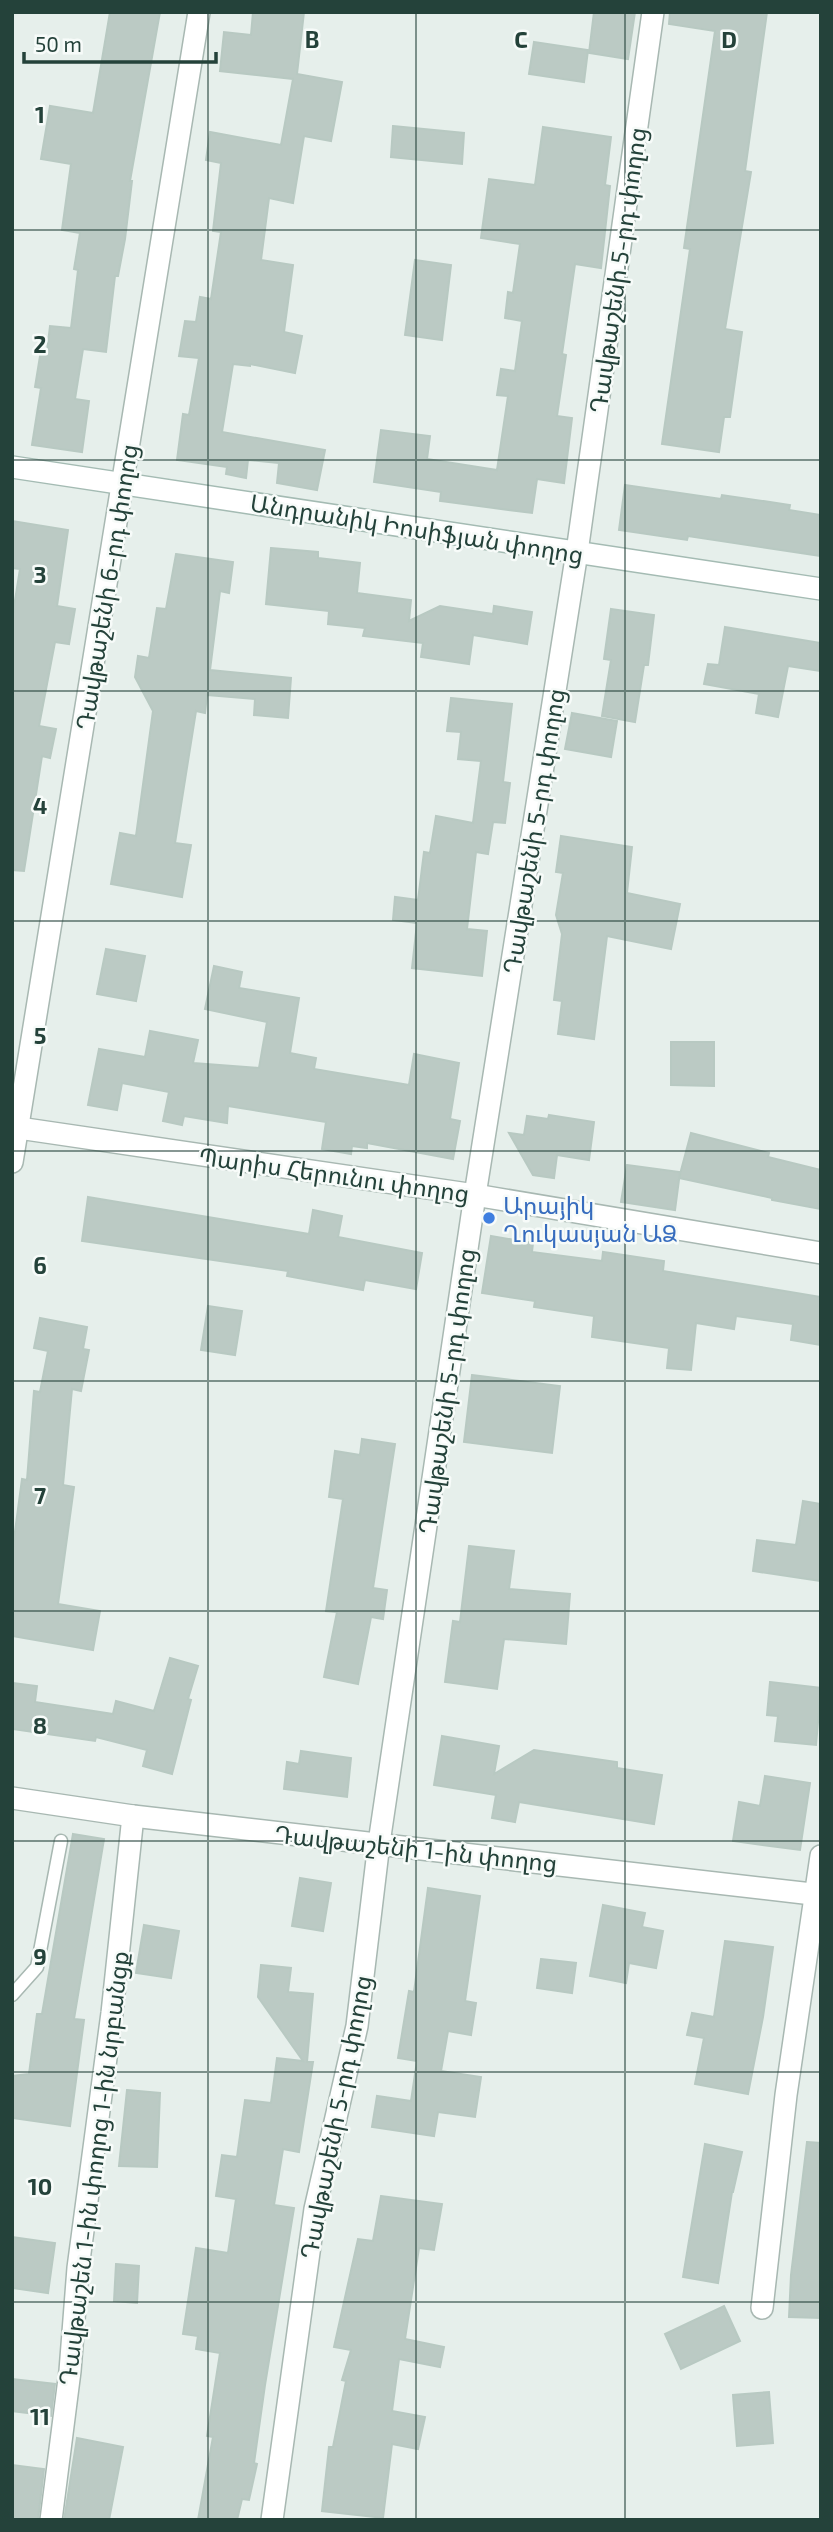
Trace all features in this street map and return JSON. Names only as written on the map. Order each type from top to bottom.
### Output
[{"type":"street","name":"Դավթաշենի 6-րդ փողոց","points":[[12,1162],[15,1127],[124,484],[199,12]]},
{"type":"street","name":"Դավթաշենի 5-րդ փողոց","points":[[272,2520],[315,2209],[357,2026],[379,1843],[475,1195],[577,552],[653,12]]},
{"type":"street","name":"Անդրանիկ Իոսիֆյան փողոց","points":[[12,467],[821,589]]},
{"type":"street","name":"Պարիս Հերունու փողոց","points":[[15,1127],[475,1195],[821,1253]]},
{"type":"street","name":"Դավթաշենի 1-ին փողոց","points":[[12,1798],[133,1816],[818,1894]]},
{"type":"street","name":"Դավթաշեն 1-ին փողոց 1-ին նրբանցք","points":[[51,2520],[70,2371],[78,2268],[112,2013],[133,1816]]},
{"type":"street","points":[[762,2308],[786,2095],[818,1894],[821,1856]]},
{"type":"lane","points":[[12,1995],[37,1967],[61,1841]]},
{"type":"building","points":[[110,12],[160,12],[130,181],[125,239],[118,276],[115,276],[106,352],[83,349],[75,399],[89,401],[82,452],[32,445],[41,388],[35,387],[41,350],[47,351],[50,326],[71,328],[78,270],[74,269],[80,233],[62,230],[71,164],[41,159],[50,106],[93,113]]},
{"type":"building","points":[[253,12],[304,12],[297,74],[342,82],[331,141],[304,136],[293,203],[269,198],[261,260],[293,265],[284,332],[302,336],[295,373],[250,364],[233,364],[222,432],[325,450],[317,490],[277,483],[279,463],[248,460],[246,478],[226,474],[227,467],[177,460],[183,414],[189,415],[199,358],[179,356],[185,321],[196,322],[200,297],[211,299],[221,232],[213,231],[221,163],[206,160],[210,132],[281,145],[293,79],[220,71],[224,32],[251,35]]},
{"type":"building","points":[[594,12],[635,12],[628,59],[589,53]]},
{"type":"building","points":[[670,12],[767,12],[745,171],[751,172],[725,329],[742,332],[730,417],[724,417],[719,452],[662,444],[690,249],[684,248],[715,31],[669,24]]},
{"type":"building","points":[[534,42],[588,50],[584,82],[529,74]]},
{"type":"building","points":[[393,126],[464,133],[462,164],[391,157]]},
{"type":"building","points":[[543,127],[611,137],[605,185],[610,186],[601,268],[575,264],[562,354],[566,355],[557,416],[572,418],[564,483],[537,479],[532,513],[440,501],[441,492],[374,482],[381,430],[430,436],[427,459],[497,470],[508,396],[497,395],[501,369],[515,371],[522,321],[505,318],[508,292],[513,293],[520,244],[481,238],[489,179],[535,185]]},
{"type":"building","points":[[415,260],[451,265],[442,340],[405,335]]},
{"type":"building","points":[[625,485],[721,499],[722,495],[790,505],[789,510],[821,515],[821,556],[688,536],[687,540],[619,530]]},
{"type":"building","points":[[12,521],[68,530],[57,606],[75,609],[69,644],[55,642],[39,726],[56,729],[50,758],[42,756],[24,871],[12,870],[12,619],[20,569],[12,568]]},
{"type":"building","points":[[271,548],[318,552],[318,558],[360,563],[357,593],[411,600],[409,621],[440,606],[493,614],[494,606],[532,612],[527,644],[473,635],[469,664],[421,657],[423,643],[363,636],[365,628],[328,624],[329,611],[266,604]]},
{"type":"building","points":[[176,554],[233,562],[229,593],[220,591],[210,670],[291,678],[288,718],[254,715],[255,699],[207,695],[205,713],[196,711],[175,843],[191,845],[182,897],[111,884],[120,833],[136,836],[153,711],[135,677],[138,656],[149,658],[157,608],[166,609]]},
{"type":"building","points":[[611,609],[654,615],[648,665],[644,665],[635,722],[602,716],[611,660],[604,659]]},
{"type":"building","points":[[725,627],[821,643],[821,671],[788,666],[778,717],[756,713],[759,694],[704,684],[708,664],[719,665]]},
{"type":"building","points":[[451,698],[512,704],[503,782],[510,783],[505,823],[493,822],[488,854],[476,852],[467,929],[487,931],[482,976],[412,968],[417,923],[393,920],[395,897],[418,900],[424,852],[430,853],[436,816],[473,823],[481,761],[458,759],[461,732],[447,731]]},
{"type":"building","points":[[572,713],[617,721],[611,757],[565,749]]},
{"type":"building","points":[[561,836],[632,847],[627,893],[680,904],[671,949],[607,936],[594,1039],[558,1034],[562,1001],[554,1000],[562,934],[556,915],[563,873],[556,872]]},
{"type":"building","points":[[106,949],[145,956],[136,1001],[97,994]]},
{"type":"building","points":[[214,966],[242,972],[239,988],[299,998],[290,1053],[316,1058],[314,1069],[409,1085],[414,1054],[459,1063],[450,1119],[460,1121],[453,1159],[367,1143],[367,1148],[352,1146],[351,1154],[322,1149],[326,1122],[228,1106],[227,1123],[184,1116],[182,1125],[163,1121],[169,1092],[122,1083],[117,1110],[88,1105],[99,1049],[145,1057],[150,1031],[198,1040],[193,1063],[259,1068],[267,1022],[205,1009]]},
{"type":"building","points":[[671,1042],[714,1042],[714,1086],[671,1085]]},
{"type":"building","points":[[549,1115],[594,1122],[589,1160],[557,1155],[554,1178],[533,1175],[509,1133],[524,1135],[527,1116],[548,1119]]},
{"type":"building","points":[[691,1133],[769,1153],[768,1157],[821,1170],[821,1209],[679,1178]]},
{"type":"building","points":[[627,1165],[680,1172],[675,1210],[621,1202]]},
{"type":"building","points":[[88,1197],[309,1234],[313,1210],[342,1216],[338,1237],[422,1253],[416,1289],[365,1280],[363,1290],[287,1276],[288,1271],[82,1241]]},
{"type":"building","points":[[491,1236],[533,1243],[532,1252],[602,1261],[603,1252],[664,1261],[663,1271],[821,1297],[821,1345],[791,1340],[793,1324],[736,1316],[734,1329],[696,1323],[691,1370],[667,1368],[669,1348],[592,1337],[594,1316],[534,1307],[535,1301],[482,1293]]},
{"type":"building","points":[[208,1306],[242,1311],[235,1355],[201,1350]]},
{"type":"building","points":[[40,1318],[87,1327],[83,1349],[89,1350],[81,1391],[72,1389],[63,1485],[74,1487],[58,1604],[100,1611],[93,1650],[12,1636],[12,1554],[22,1479],[27,1480],[34,1391],[40,1392],[48,1351],[34,1348]]},
{"type":"building","points":[[472,1375],[560,1386],[552,1453],[464,1442]]},
{"type":"building","points":[[362,1439],[395,1444],[373,1588],[387,1590],[383,1619],[371,1617],[358,1684],[324,1677],[337,1612],[326,1611],[343,1499],[329,1497],[335,1451],[360,1455]]},
{"type":"building","points":[[803,1501],[821,1504],[821,1581],[753,1571],[757,1540],[796,1545]]},
{"type":"building","points":[[469,1546],[514,1551],[509,1589],[570,1594],[566,1644],[504,1639],[497,1689],[445,1682],[453,1621],[460,1622]]},
{"type":"building","points":[[170,1658],[198,1666],[172,1774],[143,1766],[147,1750],[96,1737],[95,1741],[12,1729],[12,1683],[37,1686],[35,1702],[113,1714],[116,1701],[154,1711]]},
{"type":"building","points":[[770,1682],[821,1688],[816,1745],[775,1741],[778,1716],[767,1715]]},
{"type":"building","points":[[442,1736],[499,1746],[494,1774],[534,1750],[617,1762],[617,1768],[662,1775],[654,1824],[519,1802],[515,1822],[492,1818],[496,1795],[434,1785]]},
{"type":"building","points":[[301,1751],[351,1758],[347,1797],[284,1789],[287,1762],[299,1764]]},
{"type":"building","points":[[765,1776],[810,1783],[800,1850],[733,1841],[739,1802],[760,1806]]},
{"type":"building","points":[[73,1834],[104,1839],[74,2019],[84,2020],[70,2126],[12,2118],[12,2076],[29,2074],[37,2014],[42,2014]]},
{"type":"building","points":[[300,1878],[331,1883],[323,1931],[292,1926]]},
{"type":"building","points":[[428,1888],[480,1896],[465,2001],[476,2003],[471,2035],[448,2031],[441,2071],[481,2077],[475,2117],[438,2112],[434,2136],[372,2127],[377,2096],[411,2101],[417,2061],[398,2058],[409,1991],[414,1992]]},
{"type":"building","points":[[603,1905],[645,1913],[642,1927],[663,1931],[656,1968],[629,1963],[626,1983],[590,1976]]},
{"type":"building","points":[[144,1925],[179,1931],[171,1978],[136,1973]]},
{"type":"building","points":[[725,1941],[773,1947],[748,2094],[695,2084],[704,2038],[687,2035],[692,2013],[714,2017]]},
{"type":"building","points":[[541,1959],[576,1963],[572,1993],[537,1988]]},
{"type":"building","points":[[261,1965],[291,1968],[288,1992],[313,1994],[307,2062],[313,2062],[299,2152],[283,2149],[274,2205],[294,2208],[265,2385],[254,2463],[257,2464],[249,2500],[242,2499],[237,2520],[198,2520],[213,2437],[207,2436],[220,2353],[196,2349],[198,2336],[183,2334],[196,2248],[228,2253],[236,2199],[216,2196],[222,2155],[237,2157],[245,2100],[271,2103],[277,2058],[303,2061],[258,1997]]},
{"type":"building","points":[[127,2090],[160,2093],[157,2167],[119,2166]]},
{"type":"building","points":[[807,2142],[821,2143],[821,2318],[789,2317],[791,2275]]},
{"type":"building","points":[[705,2144],[742,2152],[732,2192],[718,2283],[683,2277]]},
{"type":"building","points":[[381,2196],[442,2204],[434,2250],[419,2248],[405,2339],[444,2347],[440,2367],[399,2359],[392,2411],[425,2417],[418,2449],[392,2444],[383,2518],[322,2511],[329,2447],[333,2447],[346,2381],[342,2380],[351,2350],[334,2347],[358,2239],[373,2241]]},
{"type":"building","points":[[12,2237],[55,2243],[48,2293],[12,2288]]},
{"type":"building","points":[[116,2264],[139,2266],[137,2303],[114,2301]]},
{"type":"building","points":[[724,2306],[740,2341],[681,2369],[665,2334]]},
{"type":"building","points":[[12,2379],[55,2384],[51,2416],[12,2411]]},
{"type":"building","points":[[769,2392],[773,2443],[737,2446],[733,2395]]},
{"type":"building","points":[[77,2438],[123,2447],[109,2520],[64,2520]]},
{"type":"building","points":[[12,2465],[44,2469],[38,2520],[12,2520]]},
{"type":"place","name":"Արայիկ Ղուկասյան ԱՁ","points":[[489,1218]]}]
